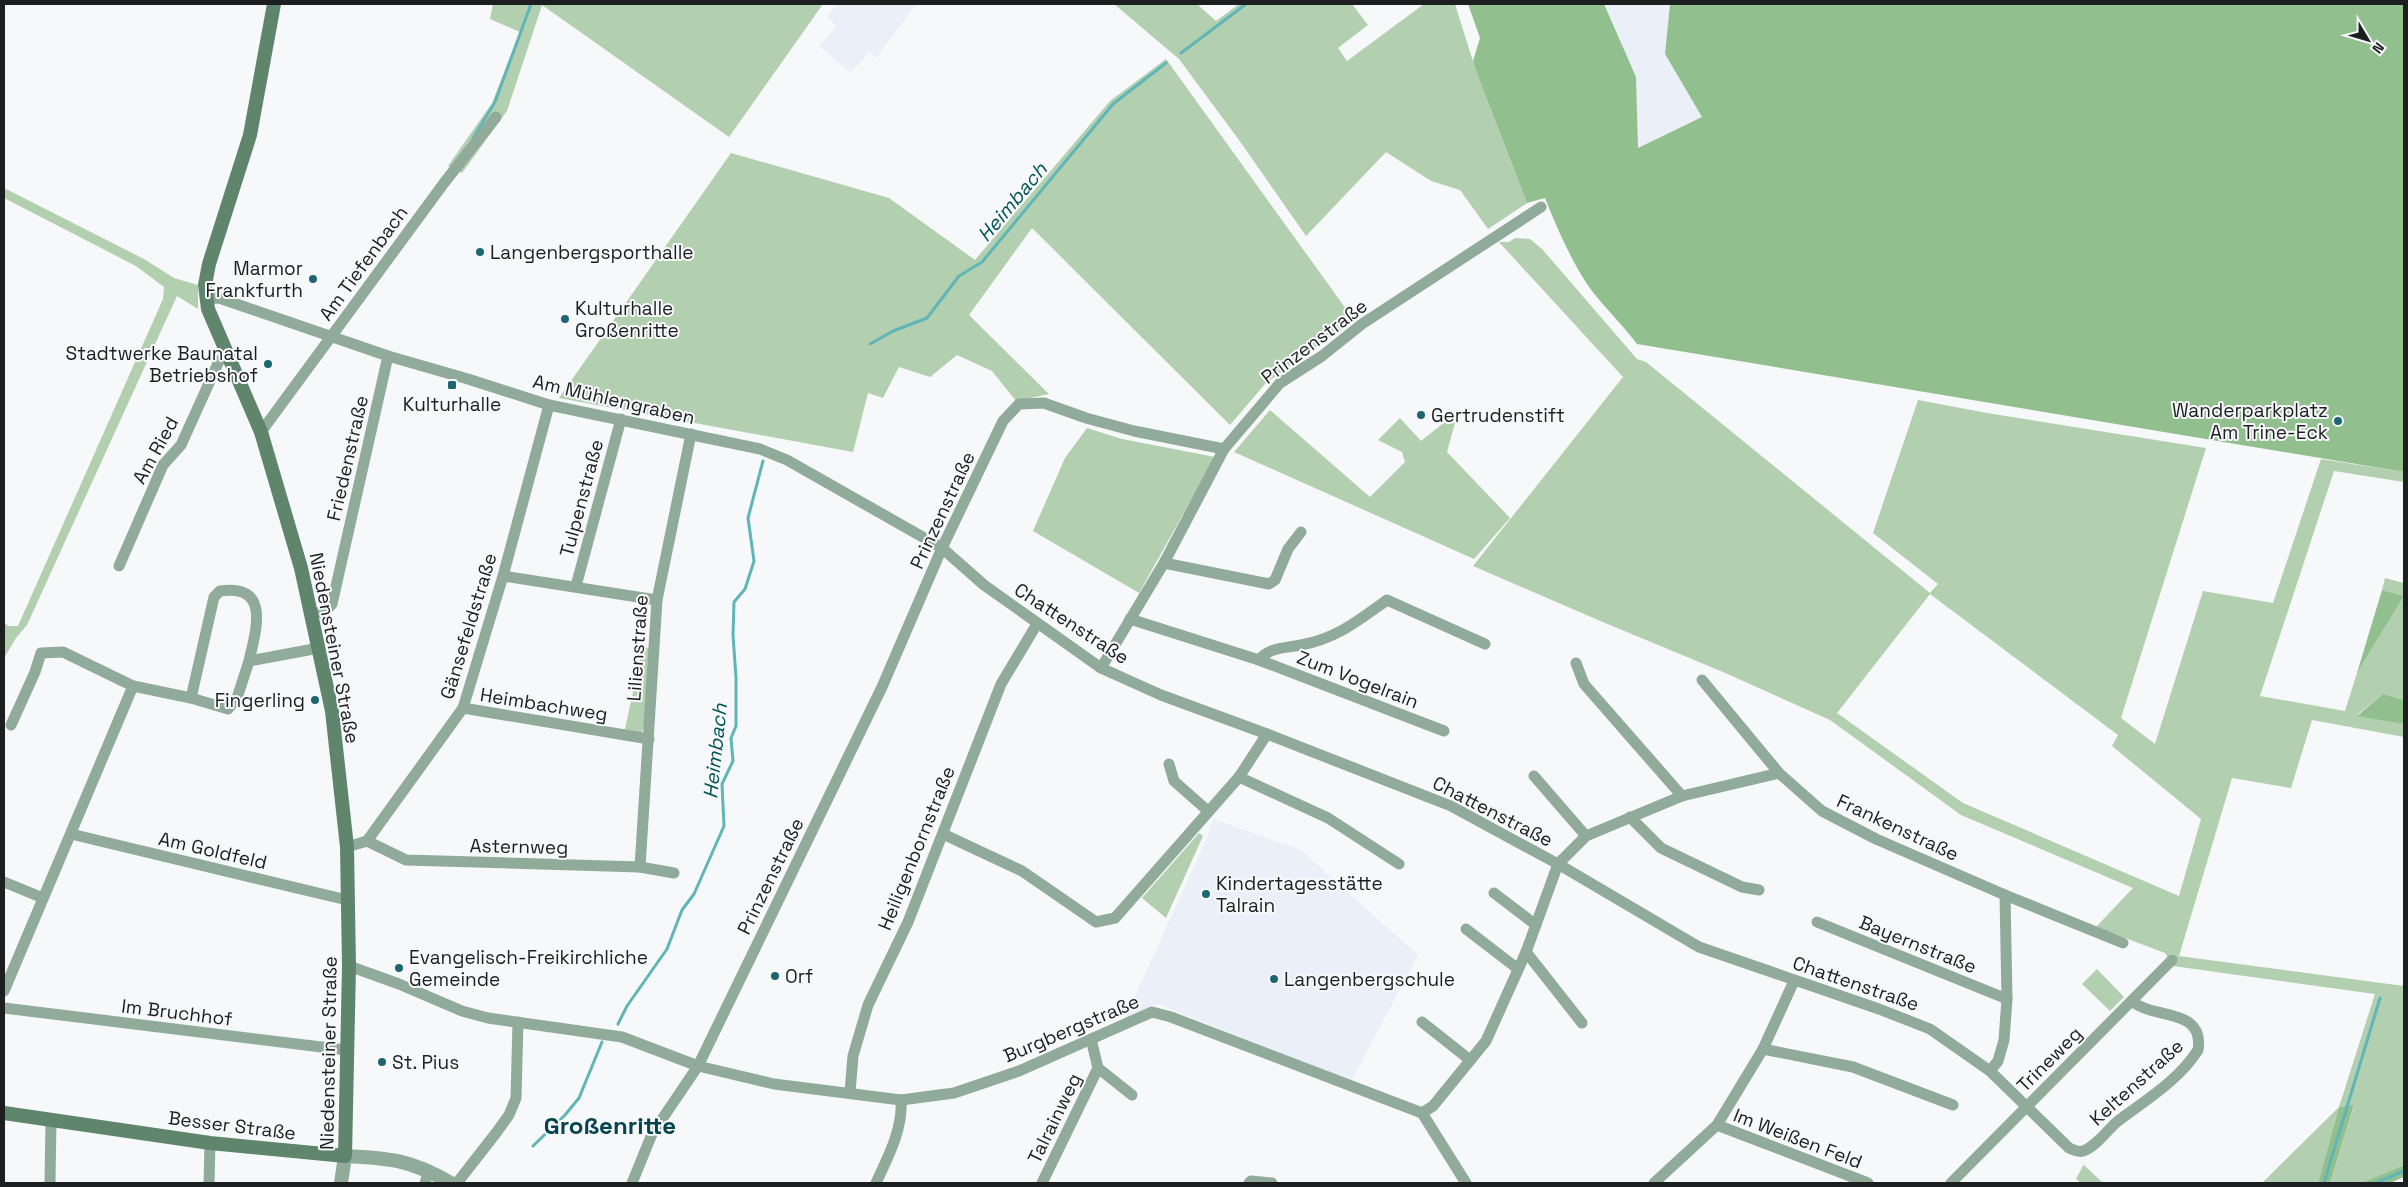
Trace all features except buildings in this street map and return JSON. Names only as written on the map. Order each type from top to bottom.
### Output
[{"type":"main road","points":[[206,292],[209,264],[250,135],[274,4]]},
{"type":"main road","name":"Niedensteiner Straße","points":[[206,292],[208,310],[261,432],[288,521],[312,614],[332,711],[348,847],[349,966],[345,1156]]},
{"type":"main road","name":"Besser Straße","points":[[4,1113],[210,1143],[345,1156]]},
{"type":"street","name":"Am Tiefenbach","points":[[261,432],[444,183],[496,117]]},
{"type":"street","name":"Prinzenstraße","points":[[632,1183],[652,1134],[698,1066],[882,687],[942,548],[1003,421],[1019,404],[1044,403],[1086,418],[1134,431],[1224,449],[1280,383],[1322,356],[1362,324],[1540,207]]},
{"type":"street","name":"Am Mühlengraben","points":[[206,292],[388,356],[468,379],[549,406],[621,419],[760,449],[787,460],[942,548]]},
{"type":"street","name":"Am Ried","points":[[119,566],[163,465],[181,445],[218,362],[228,354]]},
{"type":"street","name":"Friedenstraße","points":[[312,614],[325,611],[332,604],[388,356]]},
{"type":"street","name":"Gänsefeldstraße","points":[[367,841],[463,708],[549,406]]},
{"type":"street","name":"Tulpenstraße","points":[[576,586],[621,419]]},
{"type":"street","name":"Lilienstraße","points":[[640,867],[657,600],[691,434]]},
{"type":"street","points":[[1101,668],[1164,563],[1224,449]]},
{"type":"street","points":[[1164,563],[1269,584],[1275,580],[1288,549],[1301,532]]},
{"type":"street","name":"Chattenstraße","points":[[942,548],[984,585],[1101,668],[1162,695],[1268,734],[1451,806],[1558,864],[1698,947],[1880,1009],[1930,1029],[1990,1071],[2026,1108]]},
{"type":"street","points":[[502,576],[657,600]]},
{"type":"street","points":[[11,725],[35,672],[41,653],[63,652],[133,686],[191,698],[228,709],[237,698],[249,661],[256,630],[257,617],[254,602],[248,594],[240,590],[220,590],[214,597],[191,698]]},
{"type":"street","name":"Zum Vogelrain","points":[[1259,660],[1266,652],[1314,643],[1334,636],[1387,600],[1485,644]]},
{"type":"street","name":"Zum Vogelrain","points":[[1130,619],[1259,660],[1444,732]]},
{"type":"street","name":"Heiligenbornstraße","points":[[850,1092],[853,1056],[868,1005],[908,922],[1001,684],[1037,624]]},
{"type":"street","points":[[249,661],[319,648]]},
{"type":"street","points":[[1576,663],[1584,684],[1682,796]]},
{"type":"street","name":"Frankenstraße","points":[[1702,680],[1779,773],[1822,811],[1876,839],[2005,895],[2123,943]]},
{"type":"street","points":[[4,992],[133,686]]},
{"type":"street","name":"Heimbachweg","points":[[463,708],[649,739]]},
{"type":"street","points":[[943,834],[1022,871],[1096,922],[1115,918],[1239,777],[1268,734]]},
{"type":"street","points":[[1169,764],[1174,780],[1208,811]]},
{"type":"street","points":[[1466,1183],[1422,1113],[1433,1106],[1486,1041],[1526,952],[1558,864],[1586,836],[1630,817],[1682,796],[1779,773]]},
{"type":"street","points":[[1534,776],[1586,836]]},
{"type":"street","points":[[1239,777],[1328,818],[1398,864]]},
{"type":"street","points":[[1630,817],[1661,848],[1742,887],[1759,890]]},
{"type":"street","name":"Am Goldfeld","points":[[71,834],[347,900]]},
{"type":"street","points":[[348,847],[367,841]]},
{"type":"street","name":"Asternweg","points":[[367,841],[406,860],[640,867],[674,873]]},
{"type":"street","points":[[4,882],[43,898]]},
{"type":"street","points":[[1494,893],[1536,925]]},
{"type":"street","name":"Bayernstraße","points":[[1990,1071],[2002,1051],[2007,999],[2005,895]]},
{"type":"street","name":"Bayernstraße","points":[[1817,922],[2007,999]]},
{"type":"street","points":[[1466,929],[1518,968]]},
{"type":"street","points":[[1526,952],[1582,1023]]},
{"type":"street","name":"Trineweg","points":[[1951,1183],[2172,960]]},
{"type":"street","name":"Burgbergstraße","points":[[349,966],[399,984],[462,1011],[488,1018],[622,1037],[698,1066],[774,1084],[850,1092],[901,1100],[963,1090],[1019,1072],[1152,1012],[1171,1017],[1422,1113]]},
{"type":"street","points":[[1654,1183],[1717,1125],[1763,1049],[1794,981]]},
{"type":"street","name":"Keltenstraße","points":[[2026,1108],[2069,1148],[2076,1152],[2084,1151],[2118,1121],[2153,1096],[2182,1069],[2198,1050],[2200,1042],[2195,1028],[2181,1018],[2143,1008],[2132,1001]]},
{"type":"street","name":"Im Bruchhof","points":[[4,1008],[346,1050]]},
{"type":"street","points":[[457,1183],[509,1115],[516,1098],[518,1022]]},
{"type":"street","points":[[1422,1022],[1470,1060]]},
{"type":"street","name":"Talrainweg","points":[[1042,1183],[1098,1068],[1092,1039]]},
{"type":"street","points":[[1763,1049],[1853,1067],[1954,1105]]},
{"type":"street","name":"Talrainweg","points":[[1098,1068],[1132,1095]]},
{"type":"street","points":[[876,1183],[888,1157],[902,1116],[901,1100]]},
{"type":"street","points":[[50,1183],[51,1120]]},
{"type":"street","name":"Im Weißen Feld","points":[[1717,1125],[1868,1183]]},
{"type":"street","points":[[209,1183],[210,1143]]},
{"type":"street","name":"Besser Straße","points":[[345,1156],[399,1160],[427,1177],[451,1183]]},
{"type":"street","name":"Niedensteiner Straße","points":[[341,1183],[345,1156]]},
{"type":"street","points":[[1249,1183],[1251,1181],[1272,1183]]},
{"type":"shaded area","points":[[836,4],[916,4],[876,58],[869,52],[851,73],[819,46],[837,26],[827,17]]},
{"type":"shaded area","points":[[1604,4],[1670,4],[1665,54],[1702,117],[1638,148],[1636,77]]},
{"type":"shaded area","name":"Langenbergschule","points":[[1213,819],[1301,850],[1418,955],[1351,1082],[1159,1004],[1124,1020],[1206,840]]},
{"type":"green space","points":[[493,4],[823,4],[729,137],[542,5],[507,111],[462,173],[448,166],[492,103],[520,32],[490,19]]},
{"type":"green space","points":[[1114,4],[1197,4],[1216,21],[1239,4],[1352,4],[1368,25],[1338,48],[1347,61],[1424,4],[1455,4],[1476,71],[1527,203],[1488,229],[1460,190],[1431,181],[1386,152],[1306,236],[1239,140],[1179,59]]},
{"type":"green space","points":[[1468,4],[1604,4],[1636,77],[1638,148],[1702,117],[1665,54],[1670,4],[2404,4],[2404,472],[1637,344],[1597,298],[1585,281],[1566,246],[1545,198],[1527,203],[1473,61],[1480,38]]},
{"type":"green space","points":[[1166,59],[1354,320],[1266,383],[1230,425],[1032,228],[969,315],[1049,394],[1016,401],[992,371],[957,355],[930,377],[899,367],[883,398],[868,393],[853,452],[559,398],[731,153],[889,198],[975,260],[1110,101]]},
{"type":"green space","points":[[4,188],[144,259],[174,278],[198,285],[198,309],[177,296],[27,625],[16,638],[4,658],[4,623],[9,626],[18,626],[163,299],[164,287],[136,266],[4,198]]},
{"type":"green space","points":[[1515,238],[1530,239],[1542,249],[1637,359],[1646,362],[1930,593],[1938,584],[1873,533],[1918,400],[2206,448],[2121,718],[2155,744],[2203,591],[2273,603],[2321,459],[2404,472],[2404,482],[2334,471],[2260,696],[2345,711],[2357,673],[2404,596],[2404,700],[2383,694],[2357,715],[2404,724],[2404,737],[2312,720],[2291,788],[2232,778],[2179,956],[2404,986],[2404,1165],[2361,1183],[2330,1183],[2354,1106],[2339,1107],[2375,994],[2173,966],[2165,953],[2096,927],[2133,888],[1961,815],[1830,720],[1723,672],[1473,566],[1623,377],[1499,242],[1509,242]],"holes":[[[1930,594],[2118,735],[2112,746],[2201,819],[2179,896],[1963,803],[1837,713]]]},
{"type":"green space","points":[[1270,410],[1370,497],[1405,462],[1402,452],[1378,440],[1400,418],[1421,441],[1446,421],[1455,423],[1447,452],[1510,518],[1474,559],[1234,452]]},
{"type":"green space","points":[[1087,428],[1122,439],[1215,457],[1139,593],[1033,531],[1065,458]]},
{"type":"green space","points":[[2385,578],[2404,583],[2404,596],[2382,590]]},
{"type":"green space","points":[[2382,590],[2404,596],[2357,673]]},
{"type":"green space","points":[[643,647],[651,649],[645,726],[640,735],[624,733]]},
{"type":"green space","points":[[2383,694],[2404,700],[2404,724],[2357,716]]},
{"type":"green space","points":[[1199,833],[1203,836],[1166,918],[1142,898]]},
{"type":"green space","points":[[2097,969],[2124,997],[2110,1011],[2082,984]]},
{"type":"green space","points":[[2354,1105],[2330,1183],[2318,1183],[2339,1107]]},
{"type":"green space","points":[[2339,1107],[2318,1183],[2262,1183]]},
{"type":"green space","points":[[2084,1164],[2103,1183],[2081,1183],[2076,1179]]},
{"type":"green space","points":[[2404,1165],[2404,1177],[2390,1183],[2361,1183]]},
{"type":"waterway","points":[[473,138],[495,102],[531,4]]},
{"type":"waterway","name":"Heimbach","points":[[1181,53],[1246,4]]},
{"type":"waterway","name":"Heimbach","points":[[870,344],[893,331],[927,318],[959,276],[982,262],[1113,104],[1166,63]]},
{"type":"waterway","name":"Heimbach","points":[[618,1024],[627,1006],[667,949],[682,910],[694,894],[724,826],[722,784],[733,761],[731,738],[736,726],[736,678],[733,635],[734,602],[745,589],[754,561],[748,518],[763,461]]},
{"type":"waterway","points":[[2324,1183],[2380,998]]},
{"type":"waterway","name":"Heimbach","points":[[533,1146],[565,1115],[579,1098],[602,1042]]},
{"type":"waterway","points":[[2376,1183],[2404,1171]]},
{"type":"place","name":"Langenbergsporthalle","points":[[480,252]]},
{"type":"place","name":"Marmor Frankfurth","points":[[313,279]]},
{"type":"place","name":"Kulturhalle Großenritte","points":[[565,319]]},
{"type":"place","name":"Stadtwerke Baunatal Betriebshof","points":[[268,364]]},
{"type":"place","name":"Kulturhalle","points":[[452,385]]},
{"type":"place","name":"Gertrudenstift","points":[[1421,415]]},
{"type":"place","name":"Wanderparkplatz Am Trine-Eck","points":[[2338,421]]},
{"type":"place","name":"Fingerling","points":[[315,700]]},
{"type":"place","name":"Kindertagesstätte Talrain","points":[[1206,894]]},
{"type":"place","name":"Evangelisch-Freikirchliche Gemeinde","points":[[399,968]]},
{"type":"place","name":"Orf","points":[[775,976]]},
{"type":"place","name":"Langenbergschule","points":[[1274,979]]},
{"type":"place","name":"St. Pius","points":[[382,1062]]},
{"type":"district","name":"Großenritte","points":[[610,1126]]}]
